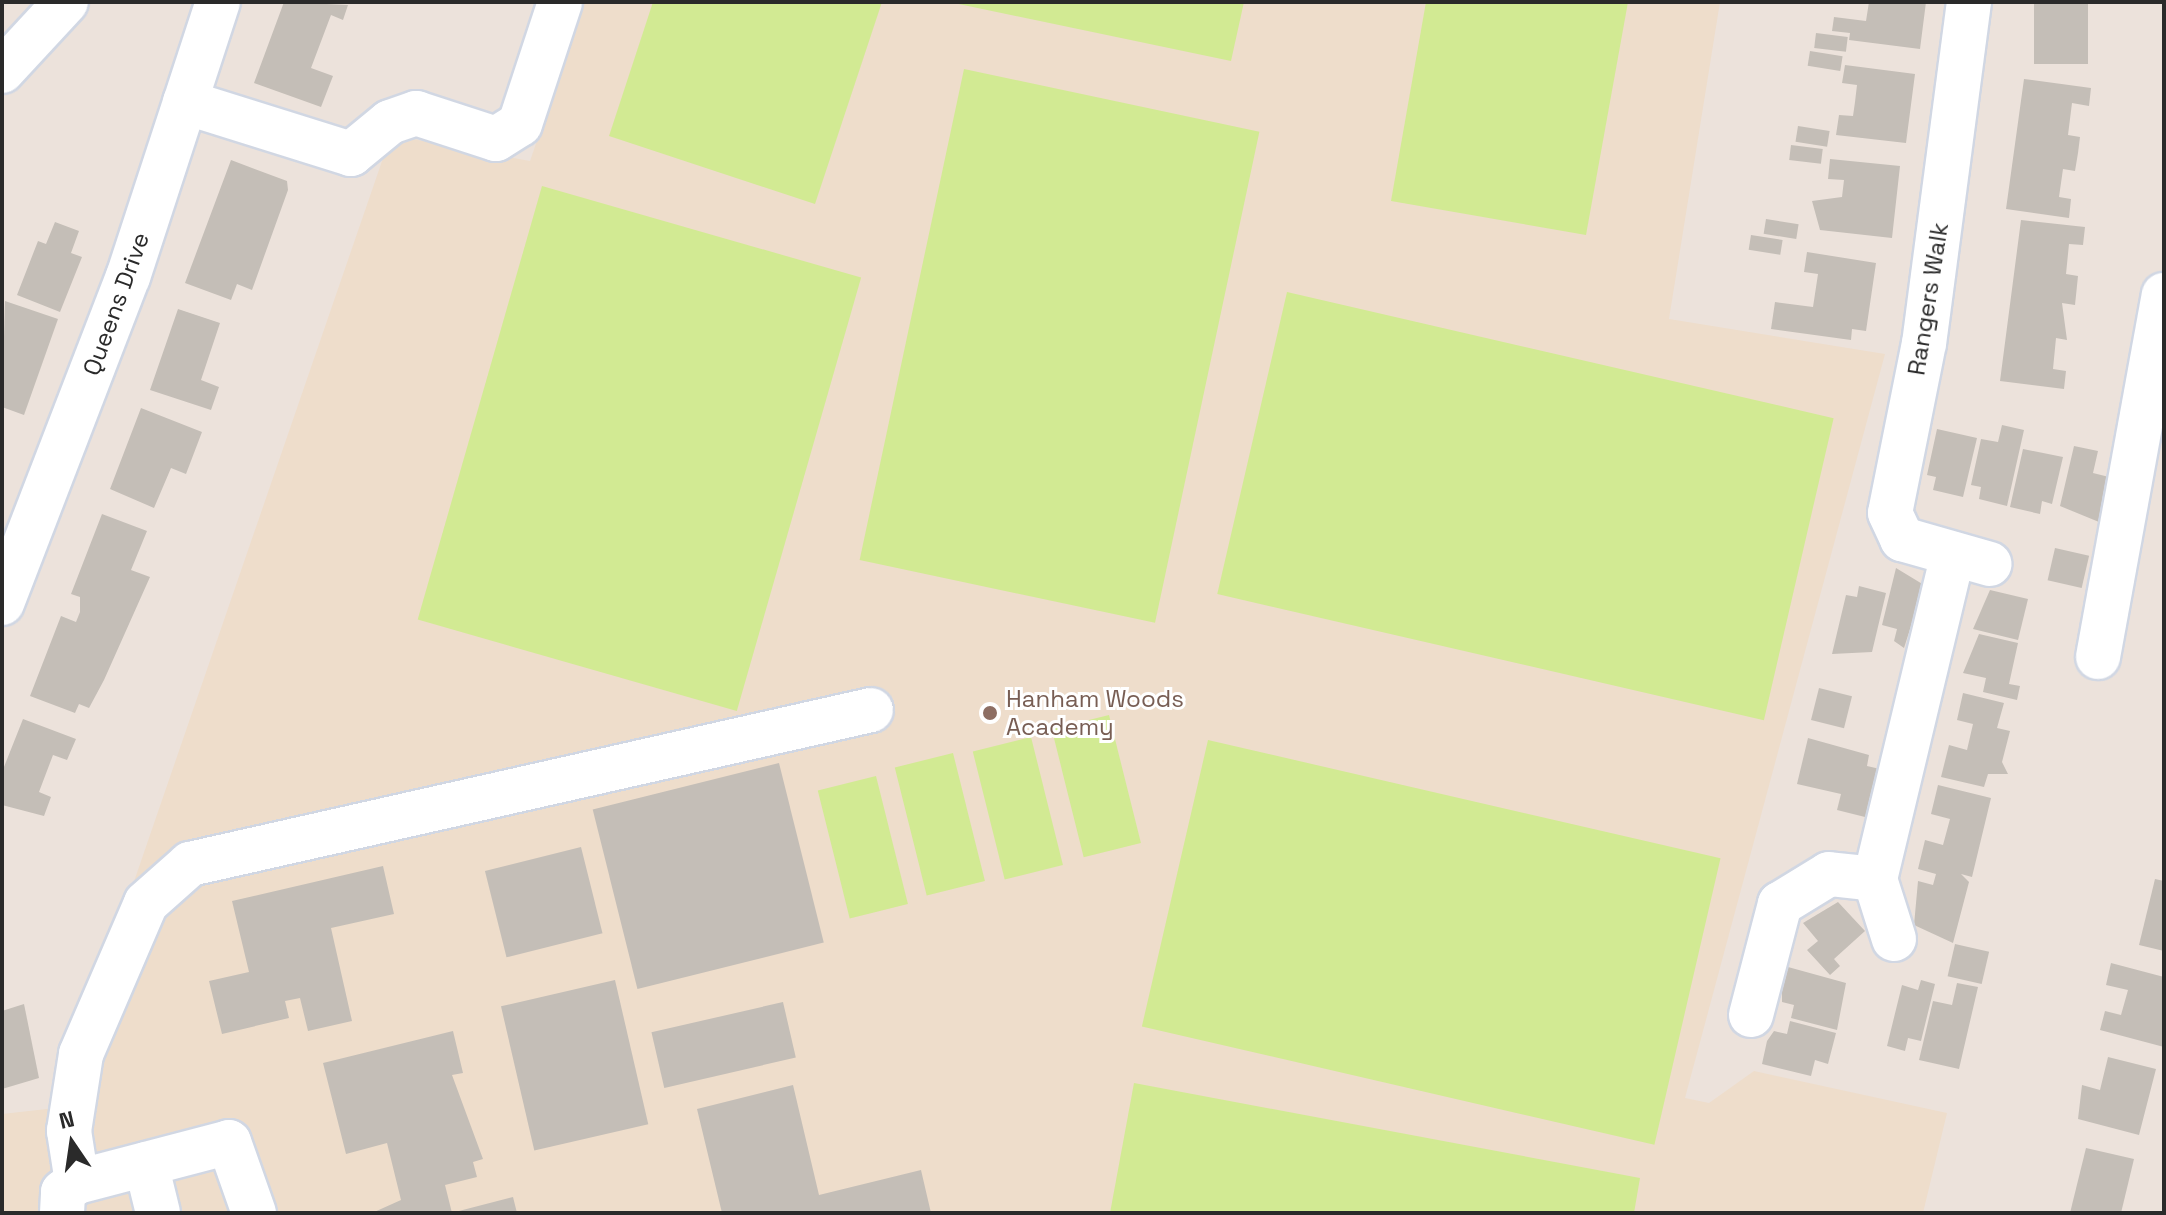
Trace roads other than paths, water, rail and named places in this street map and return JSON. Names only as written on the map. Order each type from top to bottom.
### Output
[{"type":"street","points":[[2,71],[66,2]]},
{"type":"street","name":"Queens Drive","points":[[3,596],[128,277],[218,2]]},
{"type":"street","points":[[185,102],[351,154],[390,122],[416,113],[496,139],[520,124],[560,2]]},
{"type":"street","name":"Rangers Walk","points":[[1875,879],[1972,559],[1902,539],[1890,513],[1924,343],[1969,2]]},
{"type":"street","points":[[2098,657],[2164,295]]},
{"type":"street","points":[[254,1213],[229,1142],[146,1164],[70,1197],[69,1131],[81,1054],[146,903],[190,864],[871,710]]},
{"type":"street","points":[[1751,1015],[1780,904],[1829,874],[1875,879],[1894,939]]},
{"type":"street","points":[[146,1164],[158,1213]]},
{"type":"place","name":"Hanham Woods Academy","points":[[990,713]]}]
